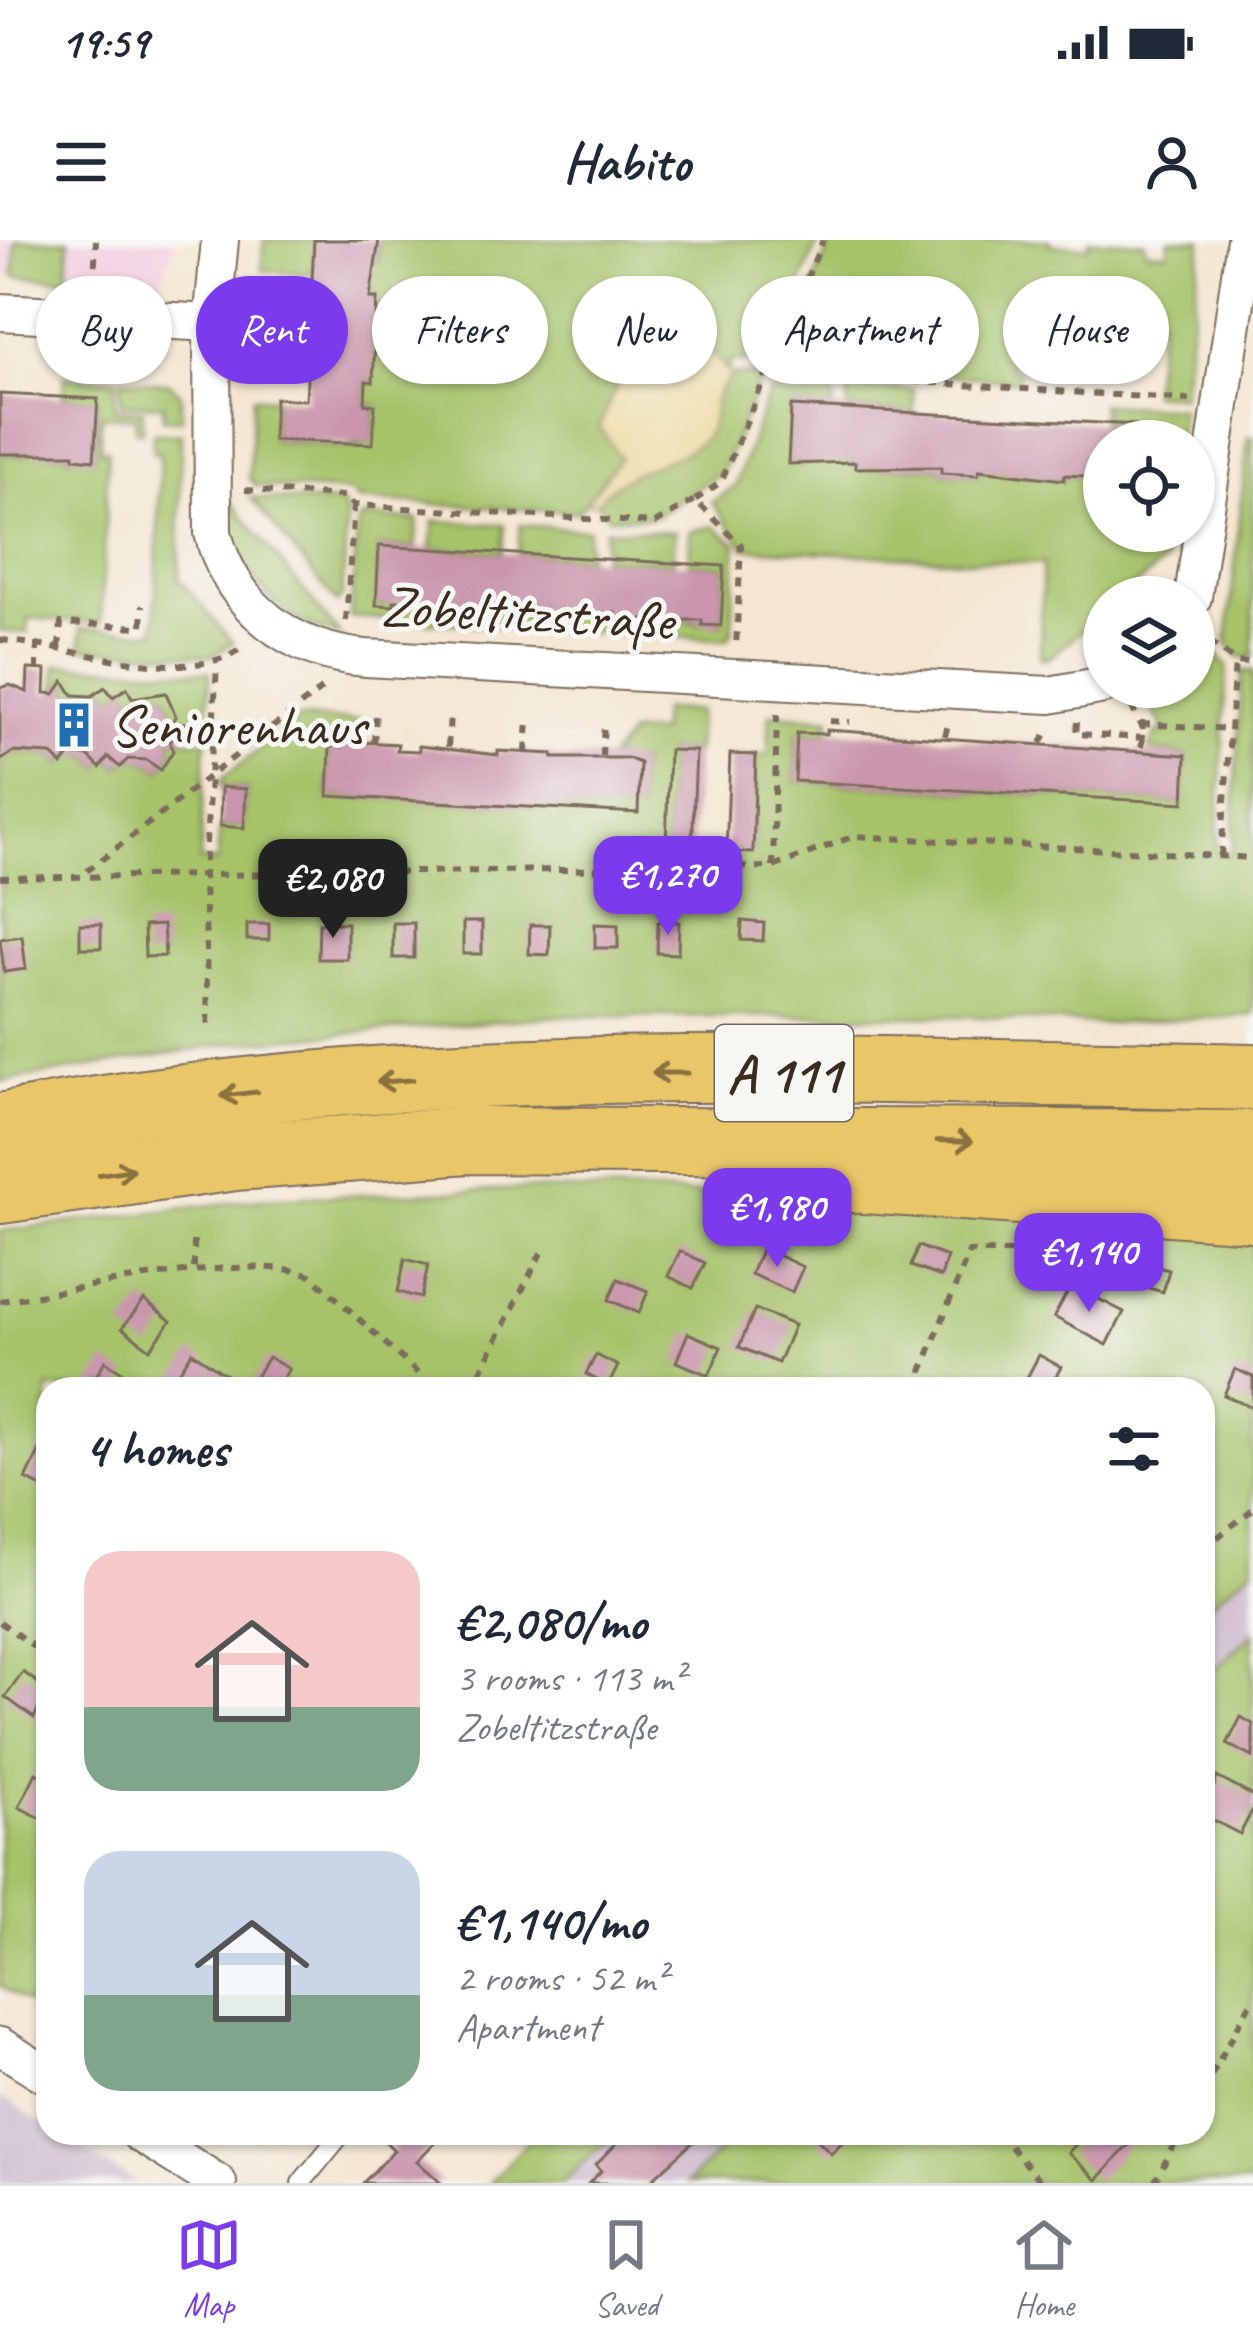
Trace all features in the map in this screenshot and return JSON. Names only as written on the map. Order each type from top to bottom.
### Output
[{"type":"highway","points":[[1081,1074],[1253,1051]]},
{"type":"highway","name":"A 111","points":[[0,1127],[303,1087],[487,1075],[1253,1077]]},
{"type":"highway","points":[[544,1137],[878,1182],[1253,1208]]},
{"type":"highway","name":"A 111","points":[[0,1190],[235,1157],[544,1137],[1253,1144]]},
{"type":"street","name":"Zobeltitzstraße","points":[[217,276],[220,240]]},
{"type":"street","points":[[1195,576],[1245,240]]},
{"type":"street","points":[[0,312],[196,322]]},
{"type":"street","name":"Zobeltitzstraße","points":[[212,384],[211,488],[220,561],[240,596],[267,622],[354,657],[1083,695]]},
{"type":"street","points":[[0,2046],[36,2068]]},
{"type":"street","points":[[158,2145],[218,2183]]},
{"type":"lane","points":[[301,2183],[332,2145]]},
{"type":"path","points":[[94,276],[96,240]]},
{"type":"path","points":[[809,276],[824,240]]},
{"type":"path","points":[[211,488],[344,496],[354,505],[655,523],[722,482],[765,384]]},
{"type":"path","points":[[950,384],[1190,400]]},
{"type":"path","points":[[695,500],[741,545],[734,676]]},
{"type":"path","points":[[84,873],[210,778],[354,657],[354,505]]},
{"type":"path","points":[[59,648],[61,623],[142,627],[142,605]]},
{"type":"path","points":[[0,640],[37,643],[75,657],[217,664],[267,622]]},
{"type":"path","points":[[37,643],[37,670]]},
{"type":"path","points":[[1215,645],[1235,662],[1253,663]]},
{"type":"path","points":[[1221,856],[1235,662]]},
{"type":"path","points":[[208,1024],[204,874],[217,664]]},
{"type":"path","points":[[773,867],[779,678]]},
{"type":"path","points":[[1128,708],[1141,724],[1145,738],[1140,749]]},
{"type":"path","points":[[374,743],[376,711]]},
{"type":"path","points":[[448,747],[450,715]]},
{"type":"path","points":[[526,752],[528,719]]},
{"type":"path","points":[[1078,722],[1076,734],[1145,738]]},
{"type":"path","points":[[602,756],[604,723]]},
{"type":"path","points":[[1141,724],[1230,729]]},
{"type":"path","points":[[944,736],[949,727]]},
{"type":"path","points":[[186,732],[212,733]]},
{"type":"path","points":[[1041,742],[1047,733]]},
{"type":"path","points":[[0,878],[84,873],[773,867],[854,836],[1253,858]]},
{"type":"path","points":[[194,1240],[194,1274]]},
{"type":"path","points":[[478,1377],[545,1245]]},
{"type":"path","points":[[920,1377],[969,1252],[1037,1252]]},
{"type":"path","points":[[0,1301],[276,1266],[310,1275],[422,1377]]},
{"type":"path","points":[[1215,1540],[1253,1509]]},
{"type":"path","points":[[0,1622],[36,1648]]},
{"type":"path","points":[[1215,2069],[1253,1998]]},
{"type":"path","points":[[1009,2145],[1042,2183]]},
{"type":"path","points":[[1154,2183],[1175,2145]]},
{"type":"shaded area","points":[[0,240],[176,240],[163,276],[0,276]]},
{"type":"shaded area","points":[[1253,1528],[1253,1696],[1215,1730],[1215,1558]]},
{"type":"shaded area","points":[[0,2097],[36,2120],[36,2145],[76,2145],[136,2183],[0,2183]]},
{"type":"shaded area","points":[[524,2145],[767,2145],[726,2183],[489,2183]]},
{"type":"green space","points":[[16,240],[69,240],[67,276],[14,276]]},
{"type":"green space","points":[[264,240],[314,240],[312,274],[262,270]]},
{"type":"green space","points":[[379,240],[819,240],[804,276],[741,276],[741,361],[730,362],[727,381],[731,375],[741,375],[741,384],[759,384],[722,472],[653,517],[609,517],[597,503],[608,488],[637,468],[612,468],[578,512],[357,500],[350,492],[256,486],[249,478],[253,397],[275,398],[273,440],[342,447],[373,443],[375,405],[365,404],[366,381],[548,384],[548,276],[372,276],[370,298],[372,262],[378,262]]},
{"type":"green space","points":[[832,240],[1050,240],[1050,245],[1088,247],[1089,240],[1145,242],[1146,251],[1168,252],[1169,240],[1202,240],[1182,395],[1151,393],[1152,384],[1169,384],[1169,276],[1003,276],[1003,380],[979,378],[979,276],[817,276]]},
{"type":"green space","points":[[64,384],[116,384],[115,409],[143,410],[142,432],[136,431],[135,417],[101,416],[100,450],[108,450],[101,623],[29,618],[27,633],[0,631],[0,454],[26,456],[27,451],[94,459],[98,400],[63,397]]},
{"type":"green space","points":[[121,384],[170,384],[181,394],[181,419],[163,419],[163,405],[121,404]]},
{"type":"green space","points":[[786,384],[833,384],[833,409],[791,407],[788,464],[805,465],[806,460],[855,462],[856,468],[941,467],[942,473],[978,475],[979,470],[1063,480],[1064,475],[1083,476],[1083,552],[1166,552],[1165,561],[1147,576],[1083,576],[1083,630],[1049,658],[1040,658],[1043,564],[745,548],[712,502],[735,487],[767,397]]},
{"type":"green space","points":[[849,387],[914,390],[914,413],[848,409]]},
{"type":"green space","points":[[1101,404],[1181,408],[1180,420],[1102,420]]},
{"type":"green space","points":[[153,433],[181,434],[179,579],[233,643],[212,656],[81,648],[81,628],[155,632],[160,453],[153,452]]},
{"type":"green space","points":[[1248,437],[1253,437],[1253,657],[1239,657],[1227,644]]},
{"type":"green space","points":[[227,497],[340,635],[294,617],[259,586],[237,545]]},
{"type":"green space","points":[[251,498],[341,503],[347,512],[342,597],[337,603]]},
{"type":"green space","points":[[364,517],[418,520],[415,548],[379,546],[377,605],[443,603],[480,612],[481,606],[566,617],[567,611],[615,613],[616,620],[650,622],[651,617],[721,625],[724,566],[689,564],[690,531],[714,526],[736,544],[732,632],[727,640],[350,617],[358,523]]},
{"type":"green space","points":[[434,521],[505,525],[502,553],[431,549]]},
{"type":"green space","points":[[520,525],[588,530],[587,558],[518,554]]},
{"type":"green space","points":[[605,529],[675,532],[673,563],[603,559]]},
{"type":"green space","points":[[1215,654],[1227,665],[1217,853],[1232,853],[1242,671],[1253,671],[1253,1015],[1098,1024],[965,1016],[558,1016],[232,1043],[0,1082],[0,759],[13,752],[51,754],[62,765],[70,755],[88,756],[100,767],[108,757],[120,767],[128,759],[146,760],[161,770],[173,751],[169,739],[206,741],[200,861],[217,862],[220,826],[244,827],[246,789],[221,787],[223,778],[300,718],[364,721],[342,747],[330,746],[328,796],[638,812],[640,763],[610,757],[631,733],[659,733],[662,710],[698,711],[696,751],[669,751],[666,847],[753,852],[756,755],[768,755],[770,714],[831,718],[827,734],[797,733],[795,781],[1183,803],[1186,755],[1149,749],[1157,732],[1165,732],[1152,708],[1215,708]]},
{"type":"green space","points":[[56,665],[210,672],[208,725],[171,722],[176,716],[166,693],[132,698],[126,688],[113,697],[105,687],[92,696],[73,695],[64,681],[55,694]]},
{"type":"green space","points":[[519,1189],[661,1192],[1253,1225],[1253,1568],[1215,1599],[1215,1377],[36,1377],[36,2008],[0,1986],[0,1231],[260,1199]]},
{"type":"green space","points":[[1253,1633],[1253,2183],[687,2183],[726,2145],[1215,2145],[1215,1669]]},
{"type":"green space","points":[[524,2145],[602,2145],[562,2183],[489,2183]]},
{"type":"sand","points":[[717,358],[731,375],[716,398],[709,429],[699,443],[624,479],[597,503],[585,503],[620,457],[599,427],[618,384],[717,384]]},
{"type":"building","points":[[314,240],[379,240],[370,298],[372,382],[366,381],[365,404],[375,405],[373,444],[273,440],[275,398],[306,400],[307,384],[348,384],[348,276],[312,276]]},
{"type":"building","points":[[0,394],[98,399],[94,460],[74,458],[74,454],[0,454]]},
{"type":"building","points":[[791,406],[1083,422],[1083,476],[1064,475],[1064,480],[979,470],[978,475],[941,473],[941,467],[855,468],[855,462],[788,464]]},
{"type":"building","points":[[379,546],[724,566],[721,626],[702,625],[702,620],[615,620],[615,613],[530,615],[531,609],[481,606],[481,612],[443,610],[443,603],[376,605]]},
{"type":"building","name":"Seniorenhaus","points":[[28,669],[46,670],[45,693],[55,694],[64,681],[73,695],[92,696],[105,687],[113,697],[127,688],[132,698],[166,693],[176,717],[171,722],[186,723],[186,740],[169,739],[173,751],[161,770],[146,760],[128,759],[120,767],[108,757],[100,768],[88,756],[70,755],[62,765],[51,754],[13,752],[0,761],[0,688],[10,685],[27,692]]},
{"type":"building","points":[[827,730],[1186,755],[1184,803],[795,781],[797,733],[827,734]]},
{"type":"building","points":[[342,741],[398,744],[397,750],[419,751],[419,746],[498,755],[498,751],[553,754],[553,758],[628,758],[640,763],[638,813],[328,796],[330,746],[342,747]]},
{"type":"building","points":[[669,750],[696,751],[692,849],[666,848]]},
{"type":"building","points":[[730,754],[756,755],[753,853],[726,852]]},
{"type":"building","points":[[221,787],[246,789],[244,828],[220,826]]},
{"type":"building","points":[[742,921],[764,923],[763,941],[741,940]]},
{"type":"building","points":[[463,922],[482,922],[482,954],[463,954]]},
{"type":"building","points":[[658,922],[679,922],[678,954],[657,953]]},
{"type":"building","points":[[319,923],[347,923],[347,959],[318,959]]},
{"type":"building","points":[[393,923],[414,923],[414,958],[393,958]]},
{"type":"building","points":[[80,924],[101,924],[101,948],[80,948]]},
{"type":"building","points":[[247,924],[269,924],[269,940],[247,940]]},
{"type":"building","points":[[595,924],[618,925],[618,948],[595,948]]},
{"type":"building","points":[[163,925],[165,956],[145,957],[144,926]]},
{"type":"building","points":[[530,925],[550,925],[549,955],[529,954]]},
{"type":"building","points":[[22,936],[26,969],[4,972],[0,939]]},
{"type":"building","points":[[918,1246],[947,1257],[941,1277],[911,1266]]},
{"type":"building","points":[[762,1248],[803,1267],[792,1292],[751,1274]]},
{"type":"building","points":[[680,1251],[705,1263],[693,1288],[668,1276]]},
{"type":"building","points":[[405,1259],[428,1265],[421,1298],[398,1292]]},
{"type":"building","points":[[1135,1261],[1169,1270],[1163,1292],[1130,1283]]},
{"type":"building","points":[[618,1279],[648,1291],[639,1313],[609,1300]]},
{"type":"building","points":[[1071,1285],[1124,1312],[1107,1345],[1054,1317]]},
{"type":"building","points":[[144,1300],[171,1321],[150,1349],[122,1328]]},
{"type":"building","points":[[755,1309],[794,1325],[778,1363],[739,1347]]},
{"type":"building","points":[[688,1333],[721,1347],[709,1375],[676,1362]]},
{"type":"building","points":[[192,1352],[226,1375],[225,1377],[176,1377]]},
{"type":"building","points":[[596,1355],[618,1366],[612,1377],[586,1374]]},
{"type":"building","points":[[1039,1355],[1061,1367],[1056,1377],[1027,1377]]},
{"type":"building","points":[[268,1357],[289,1369],[284,1377],[256,1377]]},
{"type":"building","points":[[105,1361],[127,1375],[126,1377],[95,1377]]},
{"type":"building","points":[[1235,1369],[1253,1377],[1253,1408],[1224,1395]]},
{"type":"building","points":[[36,1459],[36,1484],[26,1479]]},
{"type":"building","points":[[23,1672],[36,1681],[34,1718],[5,1697]]},
{"type":"building","points":[[1241,1717],[1253,1724],[1253,1757],[1227,1744]]},
{"type":"building","points":[[36,1773],[36,1816],[19,1807]]},
{"type":"building","points":[[1217,1777],[1253,1796],[1253,1809],[1240,1834],[1215,1821]]},
{"type":"building","points":[[389,2145],[432,2145],[417,2161],[441,2183],[363,2183],[394,2150]]},
{"type":"building","points":[[615,2145],[690,2145],[648,2183],[589,2183],[601,2171],[596,2165]]},
{"type":"building","points":[[1075,2145],[1128,2145],[1097,2180],[1068,2153]]},
{"type":"place","name":"Seniorenhaus","points":[[74,725]]}]
